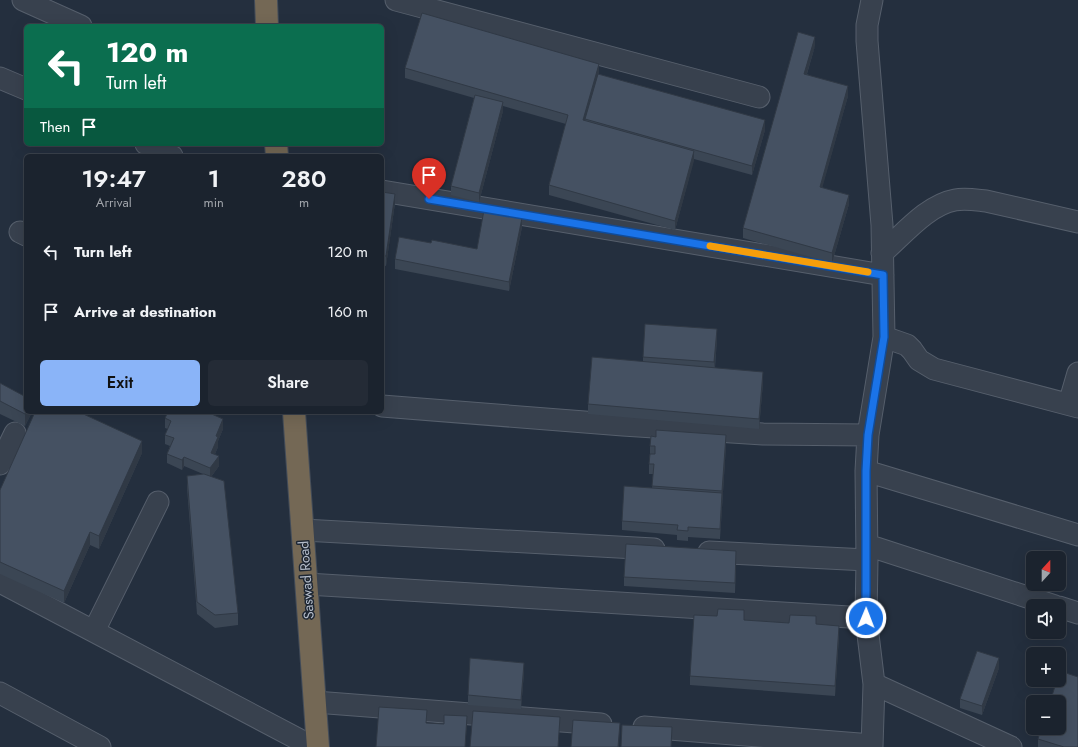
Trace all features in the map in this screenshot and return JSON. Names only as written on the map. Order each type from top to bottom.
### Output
[{"type":"highway","points":[[266,0],[267,24]]},
{"type":"highway","name":"Saswad Road","points":[[294,414],[318,747]]},
{"type":"street","points":[[23,0],[77,24]]},
{"type":"street","points":[[396,0],[759,97]]},
{"type":"street","points":[[315,702],[872,746],[874,684],[866,618],[866,471],[868,435],[884,337],[882,225],[867,41],[867,25],[872,0]]},
{"type":"street","points":[[0,78],[24,89]]},
{"type":"street","points":[[150,146],[168,154]]},
{"type":"street","points":[[384,191],[883,275]]},
{"type":"street","points":[[882,253],[927,212],[942,204],[955,200],[972,199],[986,201],[1078,222]]},
{"type":"street","points":[[884,337],[907,345],[919,360],[934,369],[1073,406],[1078,373]]},
{"type":"street","points":[[384,406],[623,425],[763,434],[868,435]]},
{"type":"street","points":[[0,464],[15,434]]},
{"type":"street","points":[[866,471],[1078,535]]},
{"type":"street","points":[[94,631],[158,502]]},
{"type":"street","points":[[303,530],[684,551],[867,552],[1031,599]]},
{"type":"street","points":[[0,582],[313,747]]},
{"type":"street","points":[[307,584],[866,618]]},
{"type":"street","points":[[1066,609],[1078,613]]},
{"type":"street","points":[[874,684],[1012,747]]},
{"type":"street","points":[[0,693],[100,747]]},
{"type":"building","points":[[422,13],[599,64],[583,120],[694,151],[675,221],[549,185],[568,115],[405,68]]},
{"type":"building","points":[[798,32],[815,37],[804,74],[848,86],[820,187],[849,195],[832,253],[743,228]]},
{"type":"building","points":[[598,74],[765,120],[752,166],[585,119]]},
{"type":"building","points":[[475,95],[503,102],[479,193],[451,186]]},
{"type":"building","points":[[384,192],[395,194],[386,256],[384,256]]},
{"type":"building","points":[[484,210],[522,218],[509,282],[395,259],[399,237],[431,243],[432,240],[477,249]]},
{"type":"building","points":[[645,324],[717,329],[714,362],[643,357]]},
{"type":"building","points":[[592,357],[763,372],[759,419],[588,404]]},
{"type":"building","points":[[0,383],[24,396],[24,413],[0,401]]},
{"type":"building","points":[[34,414],[83,414],[142,441],[99,536],[90,532],[64,591],[0,562],[0,490]]},
{"type":"building","points":[[167,414],[212,414],[223,419],[216,436],[218,437],[211,453],[219,456],[210,468],[184,457],[182,460],[167,454],[174,438],[165,435],[171,421],[165,418]]},
{"type":"building","points":[[656,430],[726,435],[722,491],[652,486],[654,464],[649,464],[650,454],[655,454],[655,446],[650,446],[651,436],[656,437]]},
{"type":"building","points":[[204,474],[224,481],[238,613],[215,615],[197,602],[187,476]]},
{"type":"building","points":[[624,486],[722,493],[720,529],[688,527],[688,531],[677,530],[678,525],[622,521]]},
{"type":"building","points":[[626,544],[736,551],[735,583],[624,577]]},
{"type":"building","points":[[718,609],[744,610],[744,620],[789,623],[790,615],[816,616],[816,624],[839,626],[835,686],[690,676],[694,615],[717,616]]},
{"type":"building","points":[[977,651],[999,658],[982,706],[960,699]]},
{"type":"building","points":[[470,658],[524,663],[521,700],[468,695]]},
{"type":"building","points":[[1066,673],[1078,677],[1078,747],[1064,747],[1038,739],[1039,735],[1066,735],[1066,695],[1052,695],[1055,687],[1066,687]]},
{"type":"building","points":[[379,707],[427,710],[426,723],[444,724],[444,715],[467,716],[465,747],[376,747]]},
{"type":"building","points":[[473,711],[560,717],[558,747],[470,747]]},
{"type":"building","points":[[573,720],[620,723],[618,747],[571,747]]},
{"type":"building","points":[[622,725],[672,727],[671,747],[621,747]]},
{"type":"slow traffic","points":[[710,246],[868,272]]},
{"type":"route","points":[[429,199],[883,275],[884,337],[868,435],[866,471],[866,618]]}]
